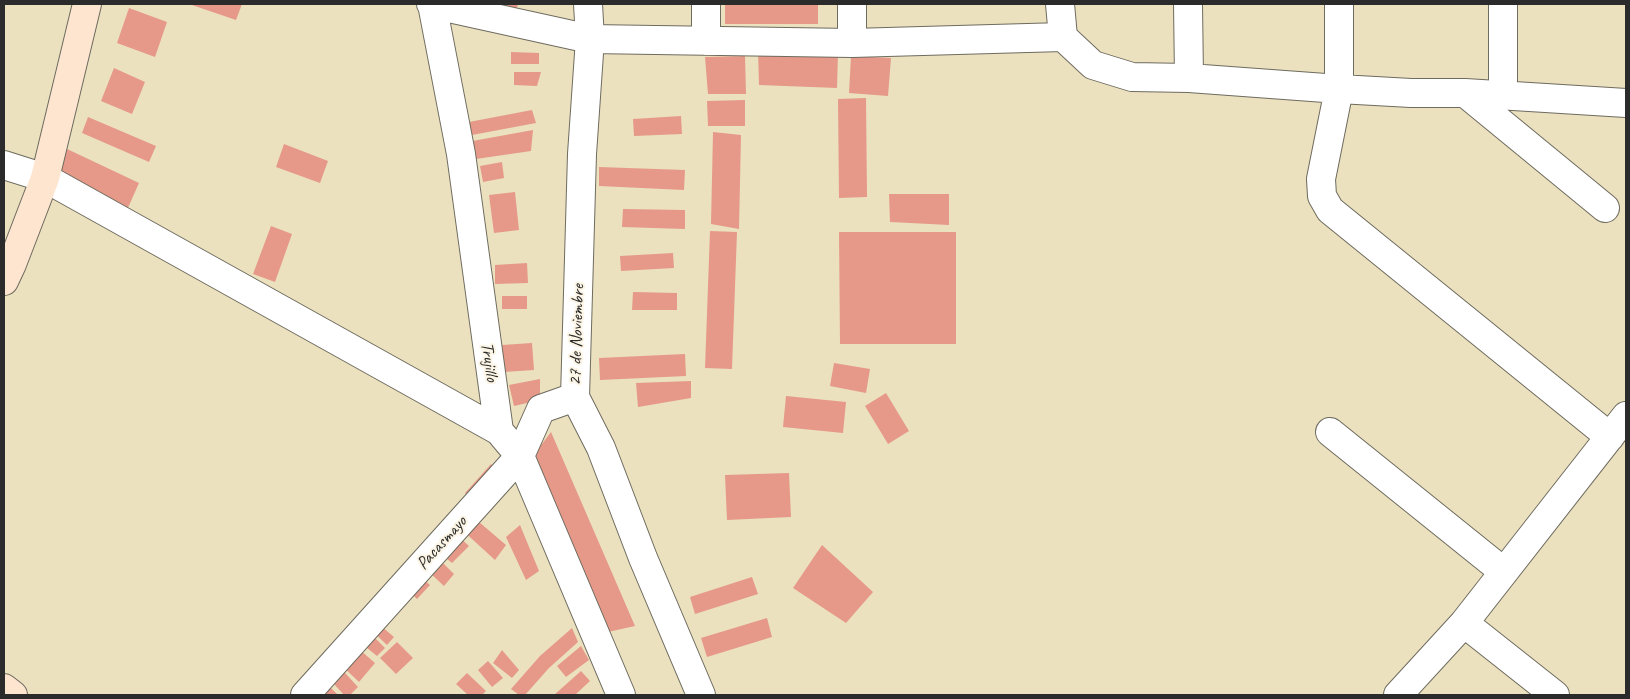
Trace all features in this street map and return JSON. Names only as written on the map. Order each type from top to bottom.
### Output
[{"type":"main road","points":[[4,281],[45,178],[87,4]]},
{"type":"main road","points":[[4,688],[13,695]]},
{"type":"street","points":[[432,4],[590,39],[852,42],[1063,37]]},
{"type":"street","name":"Trujillo","points":[[432,4],[461,154],[499,431]]},
{"type":"street","name":"27 de Noviembre","points":[[588,4],[590,39],[582,154],[575,396],[601,448],[643,558],[701,695]]},
{"type":"street","points":[[706,4],[706,41]]},
{"type":"street","points":[[852,4],[852,42]]},
{"type":"street","points":[[1060,4],[1063,37],[1093,65],[1132,77],[1190,78],[1339,89],[1411,93],[1465,93],[1626,103]]},
{"type":"street","points":[[1188,4],[1190,78]]},
{"type":"street","points":[[1340,4],[1339,89],[1321,179],[1322,196],[1330,210],[1610,437]]},
{"type":"street","points":[[1503,4],[1503,96]]},
{"type":"street","points":[[1465,93],[1605,208]]},
{"type":"street","points":[[4,165],[45,178],[499,431],[520,456],[621,695]]},
{"type":"street","name":"Pacasmayo","points":[[305,695],[520,456],[541,409],[575,396]]},
{"type":"street","points":[[1398,695],[1464,622],[1626,416]]},
{"type":"street","points":[[1330,432],[1504,572]]},
{"type":"street","points":[[1464,622],[1555,695]]},
{"type":"building","points":[[189,4],[242,4],[236,20]]},
{"type":"building","points":[[493,4],[518,4],[516,11]]},
{"type":"building","points":[[725,4],[818,4],[818,24],[725,24]]},
{"type":"building","points":[[129,8],[167,22],[155,57],[117,43]]},
{"type":"building","points":[[758,51],[838,53],[837,88],[759,85]]},
{"type":"building","points":[[511,52],[539,53],[539,64],[511,64]]},
{"type":"building","points":[[745,56],[746,94],[708,94],[705,57]]},
{"type":"building","points":[[851,56],[891,58],[888,96],[849,93]]},
{"type":"building","points":[[114,68],[145,82],[132,114],[101,101]]},
{"type":"building","points":[[514,72],[541,72],[537,86],[514,85]]},
{"type":"building","points":[[866,98],[867,197],[839,198],[838,99]]},
{"type":"building","points":[[745,100],[745,126],[708,126],[707,101]]},
{"type":"building","points":[[532,110],[536,123],[472,135],[469,122]]},
{"type":"building","points":[[681,116],[682,134],[634,136],[633,119]]},
{"type":"building","points":[[88,117],[156,146],[149,162],[82,133]]},
{"type":"building","points":[[533,130],[531,151],[469,160],[467,142]]},
{"type":"building","points":[[713,132],[741,135],[739,229],[711,224]]},
{"type":"building","points":[[284,144],[328,161],[320,183],[276,167]]},
{"type":"building","points":[[65,148],[139,183],[127,210],[61,176]]},
{"type":"building","points":[[502,162],[504,178],[483,182],[480,166]]},
{"type":"building","points":[[599,167],[685,170],[684,190],[599,186]]},
{"type":"building","points":[[515,192],[519,230],[494,233],[489,195]]},
{"type":"building","points":[[889,194],[949,194],[949,225],[890,222]]},
{"type":"building","points":[[623,209],[685,210],[685,229],[622,227]]},
{"type":"building","points":[[271,226],[292,234],[275,282],[253,274]]},
{"type":"building","points":[[710,231],[737,232],[732,369],[705,368]]},
{"type":"building","points":[[839,232],[956,232],[956,344],[840,344]]},
{"type":"building","points":[[673,253],[674,268],[621,271],[620,256]]},
{"type":"building","points":[[527,263],[528,283],[495,284],[495,265]]},
{"type":"building","points":[[633,292],[677,293],[677,310],[632,310]]},
{"type":"building","points":[[502,296],[527,296],[527,309],[502,309]]},
{"type":"building","points":[[532,343],[534,370],[504,372],[502,345]]},
{"type":"building","points":[[685,354],[686,376],[600,380],[599,358]]},
{"type":"building","points":[[834,363],[870,369],[866,393],[830,386]]},
{"type":"building","points":[[540,379],[540,400],[514,406],[509,385]]},
{"type":"building","points":[[691,381],[691,398],[638,407],[636,383]]},
{"type":"building","points":[[886,393],[909,431],[888,444],[865,406]]},
{"type":"building","points":[[786,396],[846,402],[843,433],[783,427]]},
{"type":"building","points":[[551,432],[635,626],[608,632],[532,457]]},
{"type":"building","points":[[491,464],[495,468],[469,497],[465,493]]},
{"type":"building","points":[[789,473],[791,517],[727,520],[725,475]]},
{"type":"building","points":[[472,516],[506,545],[495,560],[461,529]]},
{"type":"building","points":[[520,525],[539,571],[526,580],[506,537]]},
{"type":"building","points":[[458,536],[469,546],[452,563],[442,555]]},
{"type":"building","points":[[822,545],[873,592],[846,623],[793,588]]},
{"type":"building","points":[[441,561],[454,574],[444,586],[430,573]]},
{"type":"building","points":[[416,573],[430,585],[417,599],[404,586]]},
{"type":"building","points":[[752,577],[758,594],[695,614],[690,597]]},
{"type":"building","points":[[767,618],[772,637],[707,657],[701,638]]},
{"type":"building","points":[[375,621],[394,637],[387,645],[369,628]]},
{"type":"building","points":[[365,628],[385,648],[377,656],[356,639]]},
{"type":"building","points":[[572,628],[578,642],[549,668],[525,695],[519,695],[511,689],[540,656]]},
{"type":"building","points":[[397,642],[413,658],[396,674],[380,658]]},
{"type":"building","points":[[352,643],[375,663],[359,682],[336,660]]},
{"type":"building","points":[[581,646],[589,660],[566,677],[557,666]]},
{"type":"building","points":[[502,650],[519,670],[512,678],[493,663]]},
{"type":"building","points":[[334,661],[358,687],[350,695],[344,695],[323,672]]},
{"type":"building","points":[[488,661],[503,678],[492,687],[478,670]]},
{"type":"building","points":[[581,671],[590,681],[575,695],[554,695]]},
{"type":"building","points":[[315,672],[338,695],[318,695]]},
{"type":"building","points":[[467,673],[486,691],[482,695],[468,695],[456,684]]}]
